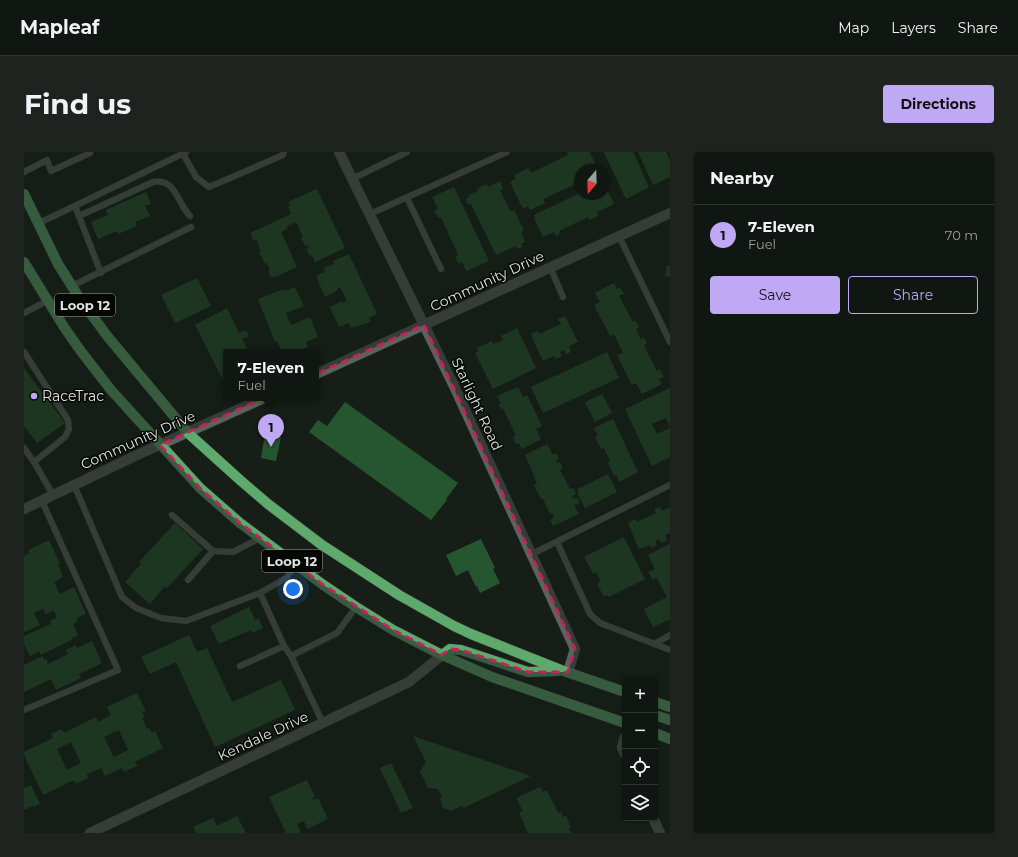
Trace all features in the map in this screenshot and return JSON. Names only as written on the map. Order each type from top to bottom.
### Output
[{"type":"main road","name":"Loop 12","points":[[24,194],[58,264],[108,337],[188,433],[240,480],[294,524],[398,595],[471,634],[565,671],[622,691]]},
{"type":"main road","name":"Loop 12","points":[[24,262],[47,301],[80,350],[111,390],[200,488],[240,523],[322,584],[393,630],[442,655],[492,677],[622,722]]},
{"type":"main road","points":[[442,655],[450,649],[461,650],[528,672],[565,671]]},
{"type":"main road","points":[[658,703],[670,707]]},
{"type":"main road","points":[[658,716],[670,720]]},
{"type":"main road","points":[[658,735],[670,739]]},
{"type":"street","name":"Starlight Road","points":[[339,152],[424,325],[575,649],[565,671]]},
{"type":"street","name":"Community Drive","points":[[319,373],[670,213]]},
{"type":"street","name":"Community Drive","points":[[24,509],[135,456],[257,401]]},
{"type":"street","name":"Kendale Drive","points":[[90,833],[409,682],[442,655]]},
{"type":"street","points":[[654,821],[660,833]]},
{"type":"lane","points":[[24,172],[46,160],[51,171],[90,152]]},
{"type":"lane","points":[[38,223],[183,152],[196,178],[209,187],[283,155],[284,152]]},
{"type":"lane","points":[[352,179],[407,152]]},
{"type":"lane","points":[[370,214],[507,152]]},
{"type":"lane","points":[[79,216],[158,181],[164,182],[174,189],[184,210],[190,216]]},
{"type":"lane","points":[[407,198],[441,269]]},
{"type":"lane","points":[[75,206],[101,272]]},
{"type":"lane","points":[[72,286],[191,227]]},
{"type":"lane","points":[[619,236],[670,342]]},
{"type":"lane","points":[[550,267],[562,297]]},
{"type":"lane","points":[[24,313],[47,301]]},
{"type":"lane","points":[[24,352],[68,420],[69,429],[65,437],[34,462]]},
{"type":"lane","points":[[24,448],[53,495]]},
{"type":"lane","points":[[74,485],[122,597],[136,608],[161,618],[186,621],[260,594],[286,578],[296,564]]},
{"type":"lane","points":[[532,554],[670,485]]},
{"type":"lane","points":[[24,710],[118,670],[42,501]]},
{"type":"lane","points":[[172,515],[213,551],[233,552],[260,538]]},
{"type":"lane","points":[[557,542],[590,614],[600,623],[670,650]]},
{"type":"lane","points":[[188,580],[213,551]]},
{"type":"lane","points":[[260,594],[284,646],[291,656],[323,723]]},
{"type":"lane","points":[[291,656],[337,633],[356,607]]},
{"type":"lane","points":[[654,644],[670,636]]},
{"type":"lane","points":[[240,666],[284,646]]},
{"type":"highlighted area","points":[[424,325],[575,649],[568,672],[528,672],[461,650],[450,649],[442,655],[393,630],[322,584],[240,523],[200,488],[160,445]]},
{"type":"building","points":[[567,152],[590,152],[595,164],[574,164],[574,185],[543,199],[545,203],[530,210],[528,206],[523,209],[510,182],[516,179],[514,175],[529,168],[531,173],[568,155]]},
{"type":"building","points":[[604,152],[633,152],[649,187],[626,199]]},
{"type":"building","points":[[638,152],[666,152],[670,161],[670,177],[653,185]]},
{"type":"building","points":[[500,181],[503,189],[500,190],[511,212],[514,210],[524,230],[521,232],[525,242],[521,244],[523,247],[517,249],[516,246],[496,255],[471,204],[468,205],[466,199],[469,198],[468,195],[478,191],[477,189],[487,184],[488,187]]},
{"type":"building","points":[[454,187],[489,261],[466,271],[462,262],[459,264],[455,257],[458,255],[441,217],[438,218],[434,211],[438,209],[432,197]]},
{"type":"building","points":[[317,189],[345,248],[315,262],[312,255],[310,256],[306,249],[309,248],[307,245],[305,246],[301,238],[303,237],[297,223],[295,224],[295,222],[287,226],[288,228],[281,232],[297,267],[273,278],[272,276],[271,277],[268,271],[270,270],[267,263],[265,264],[259,252],[261,251],[256,239],[254,241],[250,233],[291,214],[288,207],[290,206],[288,202]]},
{"type":"building","points":[[146,192],[151,204],[145,206],[150,216],[135,222],[137,226],[118,234],[117,231],[98,239],[91,222],[108,215],[106,210]]},
{"type":"building","points":[[574,196],[574,200],[610,200],[610,196],[614,204],[597,212],[598,216],[589,220],[588,217],[559,231],[560,234],[556,236],[554,232],[543,237],[534,215]]},
{"type":"building","points":[[349,254],[377,314],[369,318],[370,322],[351,328],[349,323],[339,327],[330,307],[342,301],[342,303],[347,301],[340,287],[337,289],[338,290],[325,297],[316,276],[325,272],[324,268],[334,264],[333,261]]},
{"type":"building","points":[[667,265],[670,266],[670,277],[665,276]]},
{"type":"building","points":[[197,278],[211,306],[175,323],[161,295]]},
{"type":"building","points":[[614,283],[617,289],[620,287],[624,294],[619,296],[633,322],[636,321],[639,327],[636,329],[641,339],[644,337],[647,343],[644,345],[657,371],[660,369],[664,377],[659,379],[662,384],[642,394],[636,383],[632,385],[617,355],[623,353],[614,334],[610,336],[594,305],[600,302],[595,293]]},
{"type":"building","points":[[295,287],[304,306],[286,313],[291,325],[310,317],[318,337],[306,342],[308,347],[303,349],[281,349],[277,341],[275,342],[258,299],[284,289],[285,291]]},
{"type":"building","points":[[227,308],[239,333],[246,330],[249,336],[242,339],[247,349],[223,349],[223,380],[195,325]]},
{"type":"building","points":[[565,316],[578,342],[569,346],[571,352],[566,354],[564,350],[560,352],[562,356],[556,359],[554,356],[543,361],[531,334],[538,331],[539,334],[561,324],[558,319]]},
{"type":"building","points":[[517,328],[536,368],[493,389],[475,353],[478,352],[477,348],[492,341],[493,344],[503,340],[501,336]]},
{"type":"building","points":[[607,352],[619,378],[543,413],[531,387]]},
{"type":"building","name":"RaceTrac","points":[[24,368],[65,423],[37,443],[24,426]]},
{"type":"building","points":[[518,387],[523,397],[527,395],[542,426],[536,429],[541,439],[522,449],[519,443],[516,444],[513,437],[516,436],[503,408],[501,409],[498,404],[501,403],[497,396]]},
{"type":"building","points":[[670,388],[670,427],[666,418],[652,424],[657,434],[670,428],[670,457],[652,466],[625,409]]},
{"type":"building","points":[[602,394],[612,413],[595,422],[585,402]]},
{"type":"building","points":[[345,402],[458,483],[431,520],[309,432],[318,420],[327,426]]},
{"type":"building","points":[[613,419],[638,472],[619,482],[616,475],[614,476],[608,463],[610,461],[604,448],[601,449],[595,437],[598,436],[594,428]]},
{"type":"building","points":[[265,434],[281,437],[276,461],[261,458]]},
{"type":"building","points":[[547,444],[553,455],[556,453],[559,459],[556,461],[557,463],[560,462],[563,468],[560,470],[570,489],[573,488],[576,494],[572,496],[574,499],[577,497],[580,503],[574,505],[579,514],[553,526],[550,520],[554,518],[552,513],[550,514],[534,485],[537,483],[525,455]]},
{"type":"building","points":[[608,474],[617,492],[585,508],[577,493],[579,493],[577,489]]},
{"type":"building","points":[[660,507],[662,511],[670,507],[670,533],[665,535],[667,540],[661,543],[659,539],[655,541],[657,545],[651,548],[650,545],[639,549],[628,523],[636,519],[637,522],[656,513],[654,509]]},
{"type":"building","points":[[175,523],[203,549],[167,588],[165,586],[150,604],[125,582],[141,564],[139,562]]},
{"type":"building","points":[[624,537],[645,579],[609,597],[607,595],[604,597],[597,584],[601,582],[596,572],[593,574],[584,557]]},
{"type":"building","points":[[481,539],[495,568],[493,569],[500,583],[480,593],[468,570],[456,576],[446,555]]},
{"type":"building","points":[[49,540],[60,564],[58,565],[63,577],[54,582],[60,594],[74,587],[86,614],[77,618],[78,621],[73,624],[78,635],[72,638],[73,639],[41,655],[39,651],[30,656],[24,644],[24,636],[51,624],[50,621],[57,618],[54,611],[46,614],[43,609],[34,613],[40,625],[24,632],[24,556],[30,553],[28,550]]},
{"type":"building","points":[[670,544],[670,619],[653,627],[644,609],[667,597],[657,578],[653,580],[648,572],[655,569],[648,555]]},
{"type":"building","points":[[249,607],[255,620],[259,619],[263,628],[252,633],[251,630],[219,644],[210,626]]},
{"type":"building","points":[[189,635],[197,652],[207,648],[232,702],[281,680],[295,710],[215,747],[176,662],[150,674],[141,657]]},
{"type":"building","points":[[92,641],[102,663],[79,674],[81,678],[56,690],[51,679],[24,692],[24,665],[43,656],[44,660],[46,659],[48,664],[68,654],[66,650],[76,645],[77,648]]},
{"type":"building","points":[[137,693],[146,711],[142,712],[145,717],[142,718],[147,729],[149,728],[152,733],[155,731],[163,748],[135,762],[137,766],[124,772],[122,768],[105,776],[101,768],[87,774],[88,778],[76,784],[74,780],[43,795],[24,755],[24,752],[53,738],[51,734],[62,729],[64,733],[96,717],[98,722],[111,715],[107,707]],"holes":[[[119,730],[128,750],[114,757],[104,737]],[[71,742],[81,763],[67,770],[57,749]]]},
{"type":"building","points":[[413,736],[531,776],[463,808],[462,806],[451,811],[443,808],[440,799],[442,796],[438,789],[428,788],[420,771],[426,762]]},
{"type":"building","points":[[391,763],[413,808],[401,813],[380,768]]},
{"type":"building","points":[[307,780],[315,797],[312,798],[313,800],[318,798],[328,819],[307,829],[304,821],[297,824],[301,833],[286,833],[269,797]]},
{"type":"building","points":[[31,785],[40,804],[24,810],[24,788]]},
{"type":"building","points":[[540,787],[543,792],[547,790],[558,813],[561,812],[563,817],[566,816],[571,827],[569,829],[571,833],[528,833],[519,813],[523,811],[516,798]]},
{"type":"building","points":[[237,816],[246,833],[196,833],[193,827],[213,818],[217,826]]},
{"type":"place","name":"RaceTrac","points":[[34,396]]},
{"type":"place","name":"7-Eleven","points":[[271,447]]}]
